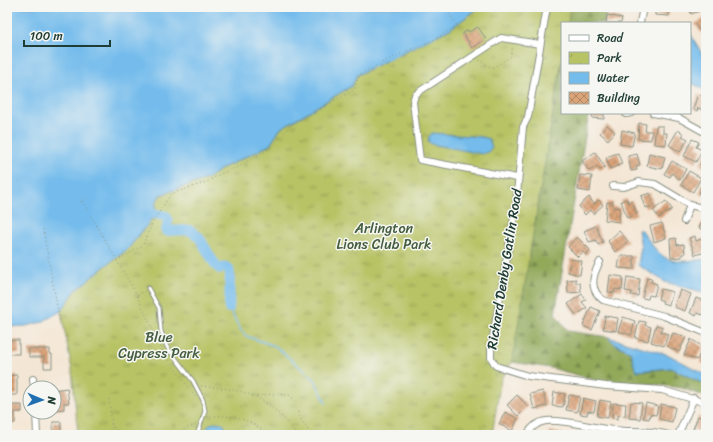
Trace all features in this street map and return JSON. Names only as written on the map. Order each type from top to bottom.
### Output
[{"type":"street","name":"Richard Denby Gatlin Road","points":[[547,7],[528,117],[523,127],[514,220],[491,348],[491,358],[496,366],[528,376],[606,386],[662,390],[694,398],[706,403]]},
{"type":"street","points":[[640,22],[643,7]]},
{"type":"street","points":[[518,178],[420,160],[413,102],[415,95],[420,91],[501,38],[540,44]]},
{"type":"street","points":[[658,114],[679,118],[706,133]]},
{"type":"street","points":[[613,186],[624,187],[639,182],[655,184],[690,206],[706,209]]},
{"type":"street","points":[[684,221],[690,206]]},
{"type":"street","points":[[600,262],[595,271],[593,285],[598,296],[603,300],[664,316],[706,333]]},
{"type":"street","points":[[678,435],[694,398]]},
{"type":"street","points":[[36,420],[37,435]]},
{"type":"street","points":[[527,435],[529,431],[540,422],[551,421],[614,430],[652,431],[669,435]]},
{"type":"lane","points":[[148,288],[159,308],[160,331],[167,347],[195,386],[205,407],[197,435]]},
{"type":"path","points":[[117,261],[143,245],[152,223],[171,194],[207,182],[220,174],[252,159],[270,148],[293,123],[354,90],[358,76],[365,71],[435,39],[457,25],[445,7]]},
{"type":"path","points":[[77,204],[88,198]]},
{"type":"path","points":[[82,201],[132,286],[164,353],[199,402]]},
{"type":"path","points":[[43,229],[60,322]]},
{"type":"path","points":[[136,295],[148,288]]},
{"type":"path","points":[[189,387],[219,387],[257,396],[273,394],[289,395],[294,399],[299,416],[311,435]]},
{"type":"path","points":[[257,396],[285,420],[298,435]]},
{"type":"path","points":[[109,399],[113,435]]},
{"type":"path","points":[[173,435],[207,417],[229,415],[249,421],[268,435]]},
{"type":"path","points":[[111,423],[120,435]]},
{"type":"green space","name":"Arlington Lions Club Park","points":[[480,7],[570,7],[568,22],[561,22],[561,64],[512,362],[501,379],[492,435],[78,435],[72,370],[61,311],[76,290],[128,249],[155,215],[156,203],[160,195],[206,179],[225,167],[270,145],[281,128],[352,86],[357,75],[450,29]]},
{"type":"green space","points":[[570,7],[607,7],[604,22],[568,22]]},
{"type":"green space","points":[[561,64],[561,114],[589,114],[555,314],[568,331],[608,337],[615,344],[631,352],[634,365],[646,371],[671,368],[706,385],[706,397],[682,388],[652,384],[603,382],[551,368],[512,362]]},
{"type":"water","points":[[7,7],[480,7],[450,29],[357,75],[352,86],[281,128],[270,145],[225,167],[206,179],[160,195],[156,203],[155,215],[128,249],[76,290],[61,311],[42,322],[26,326],[7,327]]},
{"type":"water","points":[[691,35],[706,61],[706,91],[691,83]]},
{"type":"water","points":[[432,133],[482,137],[489,139],[492,147],[488,152],[482,154],[431,144],[428,141]]},
{"type":"water","points":[[638,230],[642,230],[661,255],[668,259],[675,261],[693,261],[706,259],[706,293],[665,282],[638,265],[641,247]]},
{"type":"water","points":[[608,337],[669,355],[706,375],[706,385],[671,368],[637,371],[631,352],[615,344]]},
{"type":"water","points":[[218,422],[223,424],[230,435],[207,435],[207,428],[210,424]]},
{"type":"building","points":[[655,7],[669,7],[669,16],[655,15]]},
{"type":"building","points":[[689,7],[702,7],[703,10],[691,14]]},
{"type":"building","points":[[607,15],[622,18],[621,22],[606,22]]},
{"type":"building","points":[[706,17],[706,31],[701,33],[695,24]]},
{"type":"building","points":[[478,27],[486,39],[472,48],[463,33],[468,30],[469,32]]},
{"type":"building","points":[[698,94],[706,97],[706,111],[698,108],[697,111],[693,109]]},
{"type":"building","points":[[593,114],[604,114],[604,119],[592,118]]},
{"type":"building","points":[[639,123],[646,124],[645,131],[652,131],[651,140],[638,139]]},
{"type":"building","points":[[607,125],[615,132],[608,140],[600,133]]},
{"type":"building","points":[[656,126],[663,126],[663,133],[667,133],[666,145],[654,144]]},
{"type":"building","points":[[622,130],[635,133],[632,146],[620,144]]},
{"type":"building","points":[[678,130],[684,134],[682,136],[688,139],[680,152],[669,145]]},
{"type":"building","points":[[692,139],[699,142],[696,147],[702,150],[696,162],[684,156]]},
{"type":"building","points":[[706,150],[706,168],[700,165]]},
{"type":"building","points":[[595,152],[605,167],[600,170],[597,166],[589,171],[582,161]]},
{"type":"building","points":[[618,153],[622,164],[610,169],[606,157]]},
{"type":"building","points":[[649,153],[665,157],[662,169],[647,166]]},
{"type":"building","points":[[637,154],[640,165],[636,166],[637,170],[631,171],[628,156]]},
{"type":"building","points":[[672,161],[686,169],[680,180],[672,173],[670,177],[664,174]]},
{"type":"building","points":[[689,171],[701,178],[693,192],[681,185]]},
{"type":"building","points":[[580,175],[592,176],[590,192],[578,190]]},
{"type":"building","points":[[703,182],[706,183],[704,196],[699,194]]},
{"type":"building","points":[[650,193],[654,206],[645,208],[641,196]]},
{"type":"building","points":[[589,197],[594,204],[599,200],[603,205],[593,214],[590,210],[585,215],[579,206]]},
{"type":"building","points":[[627,199],[628,203],[632,201],[637,214],[627,218],[621,201]]},
{"type":"building","points":[[666,201],[672,209],[659,218],[653,210]]},
{"type":"building","points":[[607,202],[613,203],[613,207],[620,208],[619,222],[605,220]]},
{"type":"building","points":[[702,222],[706,224],[706,231],[699,228]]},
{"type":"building","points":[[662,223],[666,238],[654,242],[650,226]]},
{"type":"building","points":[[596,226],[603,242],[598,245],[596,240],[589,242],[584,231]]},
{"type":"building","points":[[619,231],[628,241],[615,252],[608,241]]},
{"type":"building","points":[[695,236],[696,241],[704,238],[706,252],[695,255],[689,238]]},
{"type":"building","points":[[577,237],[590,250],[586,255],[583,252],[578,257],[568,247]]},
{"type":"building","points":[[676,238],[677,245],[684,244],[685,254],[682,254],[682,257],[671,258],[670,239]]},
{"type":"building","points":[[620,256],[634,256],[634,269],[618,268]]},
{"type":"building","points":[[571,259],[582,261],[580,275],[568,272]]},
{"type":"building","points":[[610,275],[623,277],[622,290],[615,289],[614,293],[608,292]]},
{"type":"building","points":[[627,277],[640,279],[638,296],[631,295],[632,292],[625,291]]},
{"type":"building","points":[[647,278],[652,279],[651,282],[657,284],[654,296],[649,295],[648,299],[642,298]]},
{"type":"building","points":[[576,279],[576,283],[580,283],[581,292],[568,293],[567,280]]},
{"type":"building","points":[[661,289],[673,292],[669,305],[662,303],[663,301],[658,299]]},
{"type":"building","points":[[680,290],[691,294],[685,311],[674,307]]},
{"type":"building","points":[[582,294],[586,300],[582,302],[587,308],[576,315],[568,304]]},
{"type":"building","points":[[696,298],[706,302],[703,315],[697,313],[696,316],[690,313]]},
{"type":"building","points":[[591,307],[600,311],[592,330],[583,326]]},
{"type":"building","points":[[605,316],[618,318],[616,331],[603,329]]},
{"type":"building","points":[[623,317],[635,321],[631,335],[618,331]]},
{"type":"building","points":[[639,321],[646,322],[645,325],[651,327],[648,341],[635,338]]},
{"type":"building","points":[[656,325],[663,327],[661,332],[668,334],[664,346],[651,342]]},
{"type":"building","points":[[673,333],[686,337],[679,352],[667,346]]},
{"type":"building","points":[[691,339],[703,347],[697,360],[684,355]]},
{"type":"building","points":[[7,340],[19,340],[19,354],[7,354]]},
{"type":"building","points":[[706,346],[706,364],[700,363]]},
{"type":"building","points":[[29,349],[50,349],[50,354],[52,354],[52,368],[44,368],[44,357],[29,357]]},
{"type":"building","points":[[17,375],[17,395],[7,395],[7,376]]},
{"type":"building","points":[[67,388],[69,403],[64,403],[64,409],[62,409],[62,389]]},
{"type":"building","points":[[543,391],[547,406],[534,409],[530,394]]},
{"type":"building","points":[[554,392],[565,394],[563,407],[552,406]]},
{"type":"building","points":[[517,395],[528,406],[518,416],[507,405]]},
{"type":"building","points":[[569,395],[580,397],[577,412],[566,410]]},
{"type":"building","points":[[583,398],[596,401],[594,412],[588,411],[587,415],[580,414]]},
{"type":"building","points":[[600,400],[611,402],[608,418],[597,416]]},
{"type":"building","points":[[631,402],[642,403],[640,419],[629,418]]},
{"type":"building","points":[[613,403],[626,404],[625,416],[618,415],[618,419],[612,418]]},
{"type":"building","points":[[646,403],[658,406],[656,415],[650,414],[649,419],[643,418]]},
{"type":"building","points":[[661,404],[675,407],[672,422],[659,419]]},
{"type":"building","points":[[7,405],[22,405],[22,412],[15,412],[15,423],[7,424]]},
{"type":"building","points":[[505,412],[518,419],[512,431],[499,424]]},
{"type":"building","points":[[698,416],[706,420],[706,435],[693,429]]},
{"type":"building","points":[[53,422],[61,422],[61,435],[53,435]]},
{"type":"building","points":[[549,431],[564,434],[564,435],[548,435]]},
{"type":"building","points":[[498,433],[515,434],[515,435],[498,435]]},
{"type":"waterway","points":[[148,207],[150,213],[166,216],[168,220],[166,231],[190,230],[199,237],[216,266],[220,269],[226,267],[229,269],[229,308]]},
{"type":"waterway","points":[[229,308],[240,329],[246,336],[275,346],[315,380],[326,403]]},
{"type":"park label","name":"Blue Cypress Park","points":[[159,346]]}]
